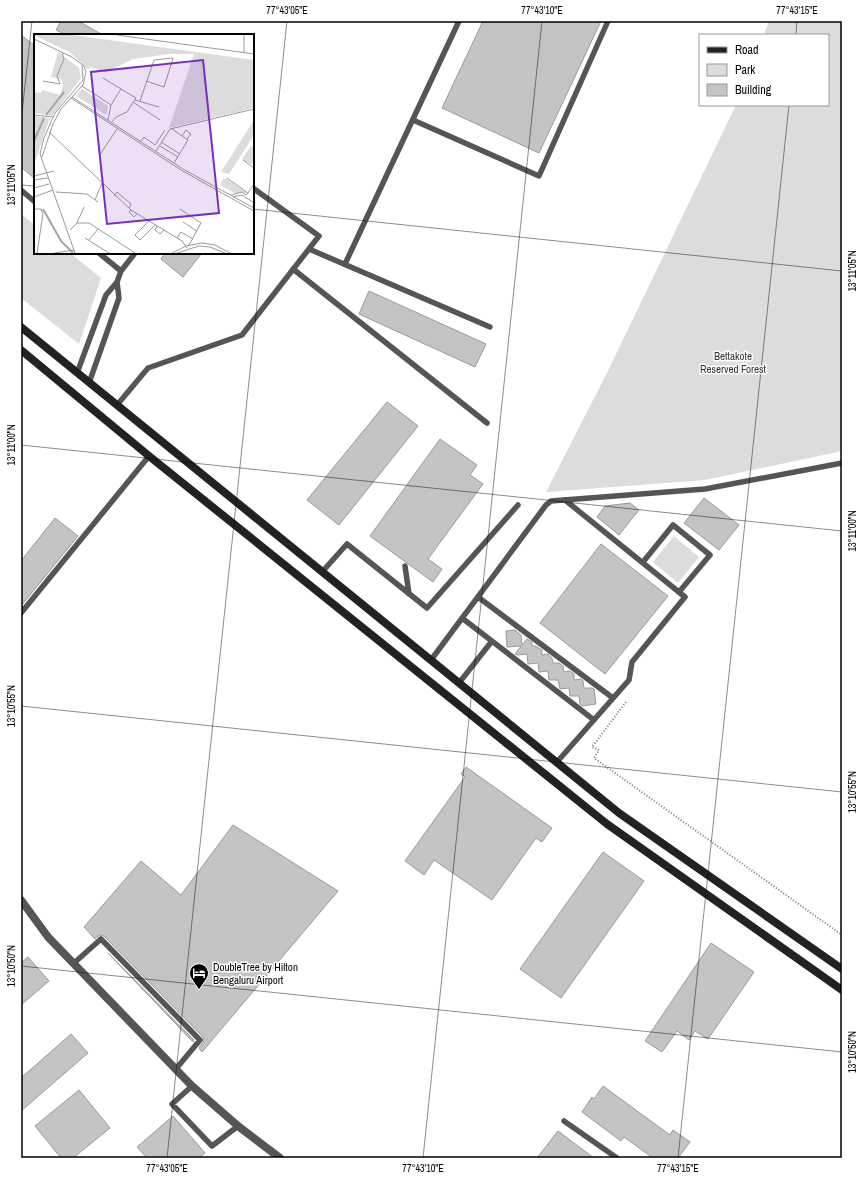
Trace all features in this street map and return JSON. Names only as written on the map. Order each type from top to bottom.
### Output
[{"type":"street","points":[[21,327],[620,813],[842,969]]},
{"type":"street","points":[[21,350],[149,456],[607,824],[842,990]]},
{"type":"street","points":[[21,900],[48,937],[192,1086],[238,1126],[280,1158]]},
{"type":"lane","points":[[345,264],[459,21]]},
{"type":"lane","points":[[412,120],[539,176],[608,21]]},
{"type":"lane","points":[[117,405],[148,368],[242,334],[319,236],[254,189]]},
{"type":"lane","points":[[21,190],[34,201]]},
{"type":"lane","points":[[309,249],[490,327]]},
{"type":"lane","points":[[100,254],[121,271]]},
{"type":"lane","points":[[77,373],[106,295],[117,282],[121,271],[134,254]]},
{"type":"lane","points":[[293,270],[488,424]]},
{"type":"lane","points":[[89,382],[119,298],[117,282]]},
{"type":"lane","points":[[21,613],[149,456]]},
{"type":"lane","points":[[431,660],[546,505],[551,501],[705,489],[842,463]]},
{"type":"lane","points":[[557,762],[629,680],[632,662],[685,596],[565,500]]},
{"type":"lane","points":[[322,572],[347,544],[427,608],[518,505]]},
{"type":"lane","points":[[642,562],[673,525],[710,555],[679,592]]},
{"type":"lane","points":[[405,566],[409,594]]},
{"type":"lane","points":[[478,597],[613,698]]},
{"type":"lane","points":[[462,618],[594,720]]},
{"type":"lane","points":[[459,683],[492,641]]},
{"type":"lane","points":[[74,963],[101,939],[200,1040],[176,1070]]},
{"type":"lane","points":[[192,1086],[172,1104],[212,1146],[238,1126]]},
{"type":"lane","points":[[564,1121],[617,1158]]},
{"type":"path","points":[[626,702],[592,747],[599,750],[594,758],[842,936]]},
{"type":"green space","name":"Bettakote Reserved Forest","points":[[769,21],[842,21],[842,451],[705,480],[546,492],[607,373],[736,106],[829,106],[829,34],[764,34]]},
{"type":"green space","points":[[21,214],[34,224],[34,254],[71,254],[101,278],[79,344],[21,298]]},
{"type":"green space","points":[[674,536],[699,557],[678,583],[653,562]]},
{"type":"building","points":[[61,21],[78,21],[101,34],[64,34],[56,30]]},
{"type":"building","points":[[483,21],[601,21],[539,153],[442,108]]},
{"type":"building","points":[[21,35],[34,45],[34,178],[21,167]]},
{"type":"building","points":[[164,254],[201,254],[183,277],[161,259]]},
{"type":"building","points":[[369,291],[486,344],[475,367],[359,314]]},
{"type":"building","points":[[387,402],[418,426],[339,525],[307,500]]},
{"type":"building","points":[[440,439],[477,465],[470,475],[483,484],[428,559],[442,569],[433,582],[370,536]]},
{"type":"building","points":[[704,498],[739,525],[719,550],[684,523]]},
{"type":"building","points":[[630,503],[639,510],[619,535],[597,517],[605,506]]},
{"type":"building","points":[[55,518],[78,536],[21,606],[21,561]]},
{"type":"building","points":[[601,544],[668,596],[605,674],[540,623]]},
{"type":"building","points":[[515,630],[521,635],[522,645],[527,639],[532,642],[532,646],[536,646],[542,650],[542,655],[548,654],[552,658],[553,663],[559,663],[563,666],[564,672],[570,671],[574,674],[574,680],[581,679],[583,681],[584,688],[594,689],[596,704],[582,706],[580,704],[579,696],[570,696],[569,688],[560,689],[558,680],[549,680],[548,671],[539,672],[538,663],[528,664],[527,654],[515,654],[521,646],[507,647],[506,631]]},
{"type":"building","points":[[466,767],[552,828],[542,842],[536,838],[492,900],[434,860],[424,875],[405,861],[465,777],[461,774]]},
{"type":"building","name":"DoubleTree by Hilton Bengaluru Airport","points":[[233,825],[338,891],[202,1052],[199,1048],[204,1041],[203,1037],[104,936],[100,935],[95,939],[84,927],[141,861],[181,895]]},
{"type":"building","points":[[603,852],[644,881],[561,998],[520,969]]},
{"type":"building","points":[[711,943],[754,972],[708,1039],[695,1031],[689,1040],[677,1031],[662,1052],[645,1041]]},
{"type":"building","points":[[108,953],[194,1040],[193,1042]]},
{"type":"building","points":[[28,957],[49,981],[21,1005],[21,963]]},
{"type":"building","points":[[71,1034],[88,1053],[21,1111],[21,1078]]},
{"type":"building","points":[[603,1086],[670,1135],[673,1130],[690,1142],[678,1158],[653,1158],[624,1137],[621,1141],[582,1112],[592,1097],[594,1099]]},
{"type":"building","points":[[79,1090],[110,1128],[73,1158],[61,1158],[35,1126]]},
{"type":"building","points":[[173,1116],[205,1153],[199,1158],[147,1158],[137,1147]]},
{"type":"building","points":[[558,1131],[594,1158],[537,1158]]},
{"type":"place","name":"DoubleTree by Hilton Bengaluru Airport","points":[[199,990]]}]
